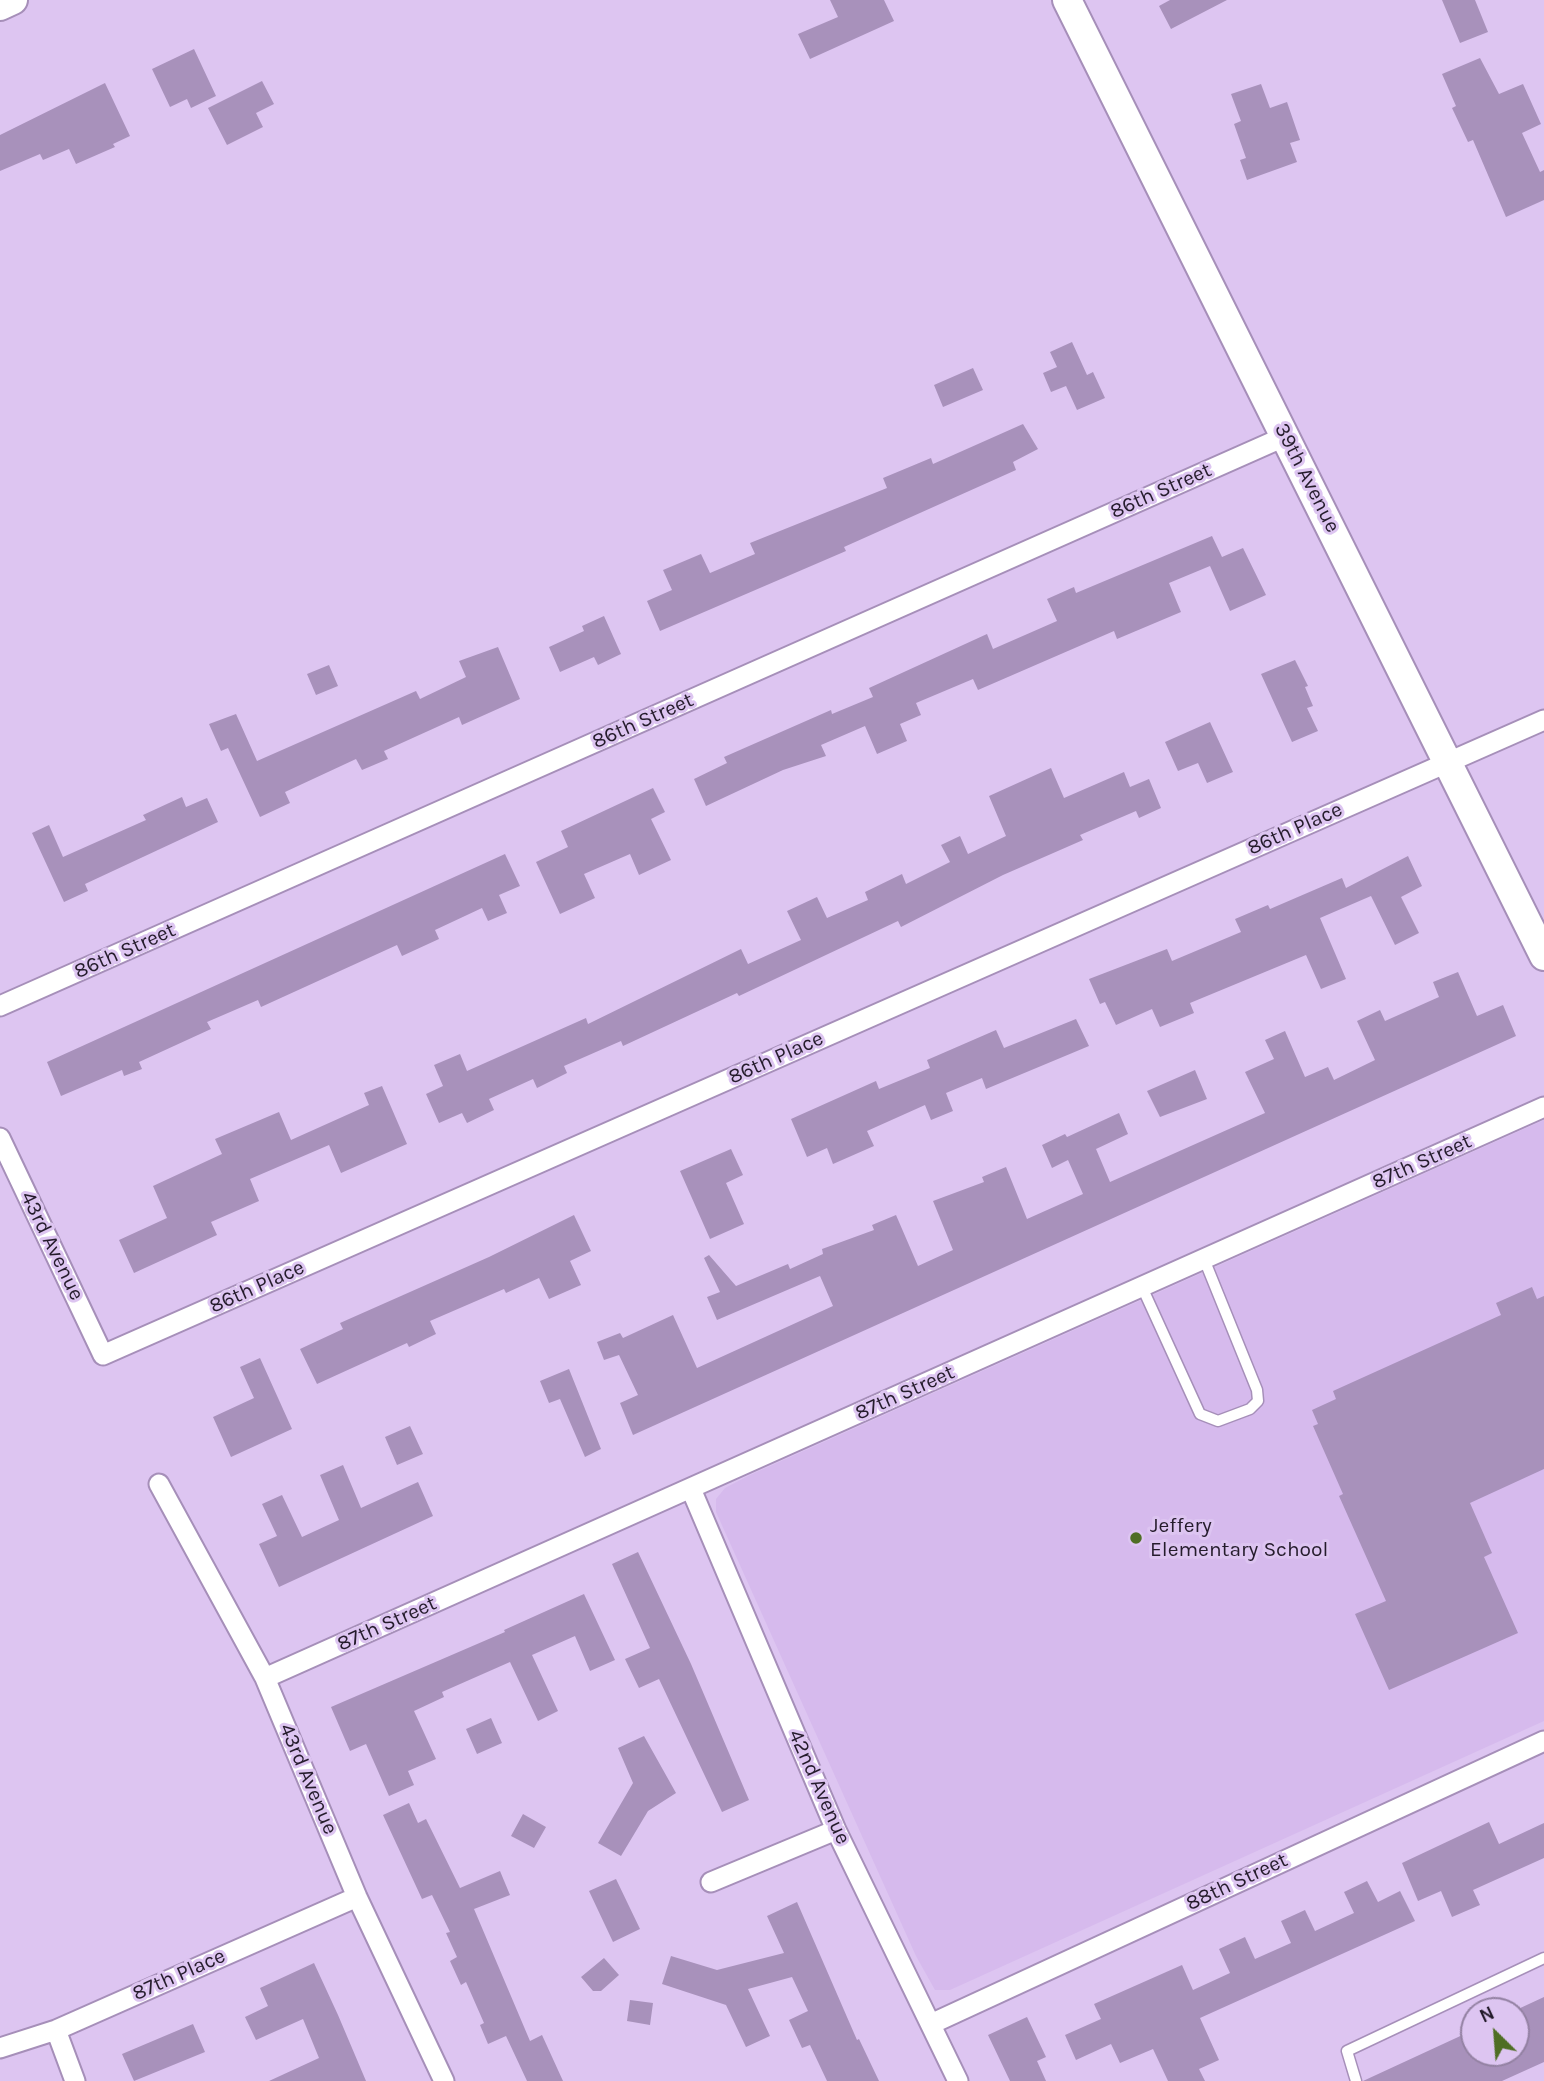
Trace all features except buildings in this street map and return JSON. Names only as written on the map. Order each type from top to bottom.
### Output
[{"type":"main road","points":[[0,6],[13,0]]},
{"type":"main road","name":"39th Avenue","points":[[1067,0],[1544,956]]},
{"type":"street","name":"86th Street","points":[[0,1006],[1286,436]]},
{"type":"street","name":"86th Place","points":[[103,1355],[1544,720]]},
{"type":"street","name":"87th Street","points":[[265,1678],[1544,1107]]},
{"type":"street","name":"43rd Avenue","points":[[0,1138],[103,1355]]},
{"type":"street","name":"43rd Avenue","points":[[159,1484],[265,1678],[357,1897],[443,2081]]},
{"type":"street","name":"42nd Avenue","points":[[691,1489],[836,1829],[958,2081]]},
{"type":"street","name":"88th Street","points":[[931,2024],[1544,1741]]},
{"type":"street","points":[[710,1882],[836,1829]]},
{"type":"street","name":"87th Place","points":[[0,2048],[57,2030],[357,1897]]},
{"type":"street","points":[[57,2030],[75,2081]]},
{"type":"lane","points":[[1142,1287],[1200,1414],[1219,1421],[1250,1409],[1258,1401],[1257,1391],[1204,1259]]},
{"type":"lane","points":[[1356,2081],[1347,2051],[1544,1958]]},
{"type":"shaded area","name":"Jeffery Elementary School","points":[[1544,1120],[1544,1721],[950,1990],[935,1990],[916,1956],[716,1512],[716,1499],[725,1488],[750,1475]]},
{"type":"place","name":"Jeffery Elementary School","points":[[1136,1538]]}]
